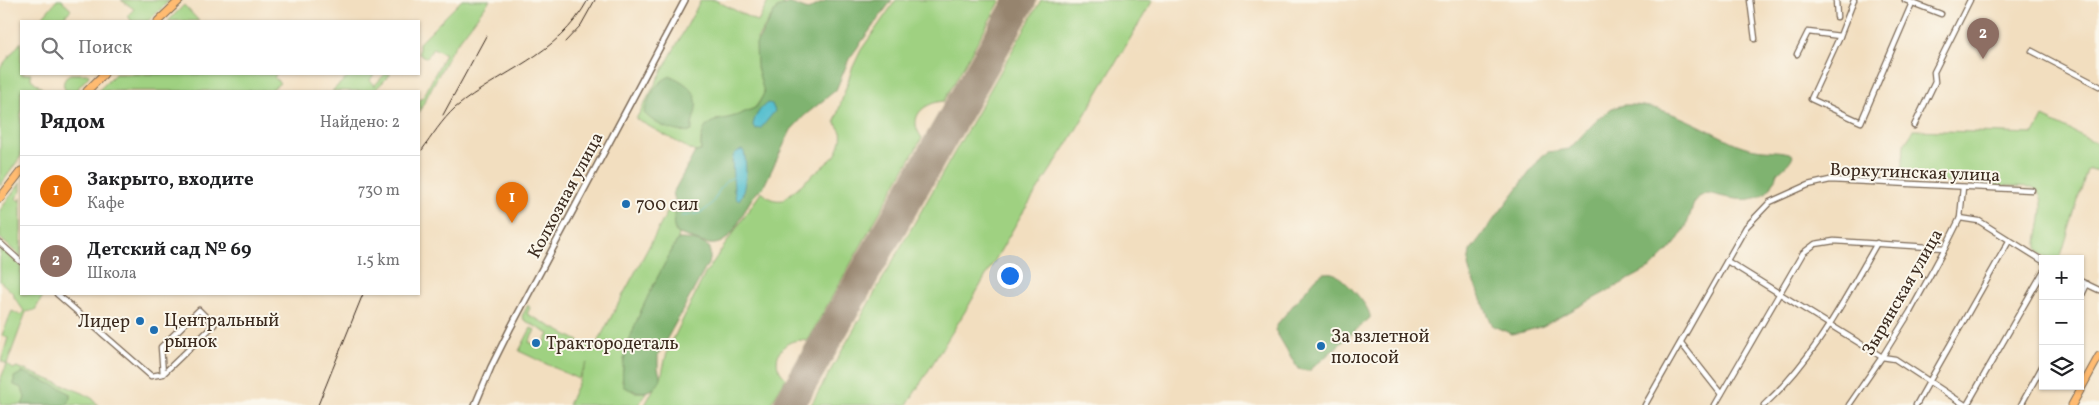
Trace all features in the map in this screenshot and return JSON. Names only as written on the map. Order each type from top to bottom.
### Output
[{"type":"main road","points":[[159,20],[180,0]]},
{"type":"main road","points":[[87,90],[103,75]]},
{"type":"main road","points":[[0,198],[20,172]]},
{"type":"main road","points":[[2072,405],[2099,356]]},
{"type":"street","name":"Колхозная улица","points":[[475,405],[511,327],[685,0]]},
{"type":"street","points":[[1750,0],[1755,39]]},
{"type":"street","points":[[1836,0],[1837,18]]},
{"type":"street","points":[[1854,0],[1811,100],[1860,122],[1912,3]]},
{"type":"street","points":[[1905,0],[1941,14]]},
{"type":"street","points":[[1914,126],[1936,82],[1934,72],[1970,0]]},
{"type":"street","points":[[1797,54],[1808,32],[1840,36]]},
{"type":"street","points":[[2032,51],[2099,86]]},
{"type":"street","name":"Воркутинская улица","points":[[1645,405],[1746,227],[1770,202],[1808,185],[1830,180],[2032,190]]},
{"type":"street","name":"Зырянская улица","points":[[1849,405],[1910,312],[1945,248],[1960,218],[1964,187]]},
{"type":"street","points":[[1960,218],[1980,221],[2039,258]]},
{"type":"street","points":[[1716,405],[1803,253],[1815,244],[1834,241],[1945,248]]},
{"type":"street","points":[[1916,405],[2010,241]]},
{"type":"street","points":[[0,243],[20,261]]},
{"type":"street","points":[[1764,405],[1806,361],[1830,326],[1877,243]]},
{"type":"street","points":[[1727,261],[1830,326],[1882,357],[1894,360],[1966,405],[2039,279]]},
{"type":"street","points":[[2084,283],[2099,290]]},
{"type":"street","points":[[2084,290],[2087,284]]},
{"type":"street","points":[[58,295],[147,374],[155,376],[163,374],[214,325],[199,310],[161,347],[163,374]]},
{"type":"street","points":[[1681,343],[1722,394]]},
{"type":"street","points":[[2021,405],[2039,372]]},
{"type":"green space","points":[[57,0],[62,0],[71,10],[60,20],[40,20]]},
{"type":"green space","points":[[121,0],[170,0],[149,20],[130,20],[128,15],[134,9]]},
{"type":"green space","points":[[462,0],[490,0],[451,51],[420,110],[421,97],[423,98],[445,54],[433,48],[427,58],[420,54],[420,42]]},
{"type":"green space","points":[[701,0],[715,0],[758,22],[769,0],[778,0],[786,5],[777,8],[757,39],[765,93],[755,108],[732,118],[716,120],[701,138],[701,151],[695,152],[636,119]]},
{"type":"green space","points":[[827,0],[892,0],[849,59],[836,90],[804,116],[791,130],[763,188],[750,202],[727,238],[719,243],[709,244],[679,234],[673,224],[676,206],[673,193],[695,152],[701,151],[704,130],[713,122],[749,111],[758,104],[764,93],[757,67],[756,44],[777,8],[789,3],[808,10]],"holes":[[[745,154],[743,194],[734,192],[732,161]]]},
{"type":"green space","points":[[896,0],[1001,0],[944,101],[929,105],[919,113],[916,124],[922,138],[807,341],[798,340],[791,342],[780,351],[777,365],[780,372],[786,378],[770,405],[645,405],[662,373],[667,352],[705,274],[762,191],[771,199],[783,200],[835,156],[840,144],[841,132],[835,121],[852,69],[861,50]]},
{"type":"green space","points":[[1041,0],[1153,0],[1070,140],[1020,217],[969,305],[907,405],[811,405]]},
{"type":"green space","points":[[184,5],[198,20],[169,20]]},
{"type":"green space","points":[[20,43],[20,75],[31,75],[31,79],[44,90],[20,90],[20,157],[0,186],[0,68]]},
{"type":"green space","points":[[69,75],[89,76],[76,90],[66,90],[64,82]]},
{"type":"green space","points":[[114,75],[276,75],[274,77],[280,83],[271,90],[99,90]]},
{"type":"green space","points":[[350,75],[373,75],[370,80],[374,86],[384,75],[390,75],[375,90],[333,90]]},
{"type":"green space","points":[[671,76],[690,88],[695,97],[696,108],[692,131],[686,132],[666,128],[644,113],[653,91],[661,82]]},
{"type":"green space","points":[[1624,105],[1639,105],[1668,112],[1744,147],[1793,155],[1789,163],[1778,173],[1771,187],[1758,197],[1741,199],[1707,193],[1699,197],[1694,203],[1686,227],[1675,244],[1652,267],[1543,326],[1512,334],[1493,326],[1471,276],[1468,266],[1470,251],[1542,156],[1548,152],[1569,149],[1598,119],[1612,108]]},
{"type":"green space","points":[[2043,117],[2099,144],[2099,171],[2087,170],[2061,255],[2043,255],[2037,248],[2042,206],[2038,191],[2032,187],[1902,180],[1904,145],[1914,130],[2034,134]]},
{"type":"green space","points":[[20,183],[20,192],[16,198],[19,201],[20,200],[20,256],[0,238],[0,210]]},
{"type":"green space","points":[[669,209],[675,212],[675,231],[679,234],[678,239],[640,313],[626,350],[622,382],[634,392],[646,392],[639,405],[568,405],[587,363],[578,379],[519,351],[531,328],[535,330],[529,342],[541,348],[549,334],[524,320],[522,316],[528,305],[530,308],[527,314],[594,349]]},
{"type":"green space","points":[[678,239],[694,240],[703,243],[710,248],[710,260],[658,355],[658,368],[661,379],[650,390],[645,392],[635,391],[624,387],[622,372],[625,354],[640,312]]},
{"type":"green space","points":[[0,247],[20,265],[20,295],[43,295],[35,310],[26,312],[7,364],[1,361],[8,338],[2,335],[12,311],[20,315],[24,311],[14,297],[14,294],[0,281]]},
{"type":"green space","points":[[1323,273],[1334,273],[1345,282],[1367,308],[1370,318],[1309,371],[1298,369],[1275,330],[1279,322],[1316,278]]},
{"type":"green space","points":[[7,364],[13,369],[17,367],[83,393],[93,399],[98,405],[0,405],[0,380]]},
{"type":"green space","points":[[23,372],[61,388],[70,394],[70,400],[67,405],[22,405],[25,398],[22,388],[14,385],[14,377]]},
{"type":"water","points":[[768,103],[772,104],[775,111],[761,128],[756,129],[753,123],[756,116]]},
{"type":"water","points":[[743,150],[746,176],[739,200],[735,196],[732,159],[738,151]]},
{"type":"waterway","points":[[681,216],[696,214],[705,210],[713,202],[721,187],[734,177]]},
{"type":"runway","points":[[789,405],[1021,0]]},
{"type":"railway","points":[[422,150],[441,123],[455,108],[527,61],[561,36],[588,0]]},
{"type":"railway","points":[[565,42],[581,25],[595,0]]},
{"type":"railway","points":[[443,115],[486,36]]},
{"type":"railway","points":[[318,405],[363,295]]},
{"type":"place","name":"Детский сад № 69","points":[[1983,59]]},
{"type":"place","name":"700 сил","points":[[626,204]]},
{"type":"place","name":"Закрыто, входите","points":[[512,223]]},
{"type":"place","name":"Лидер","points":[[140,321]]},
{"type":"place","name":"Центральный рынок","points":[[154,330]]},
{"type":"place","name":"Трактородеталь","points":[[536,343]]},
{"type":"place","name":"За взлетной полосой","points":[[1321,346]]}]
